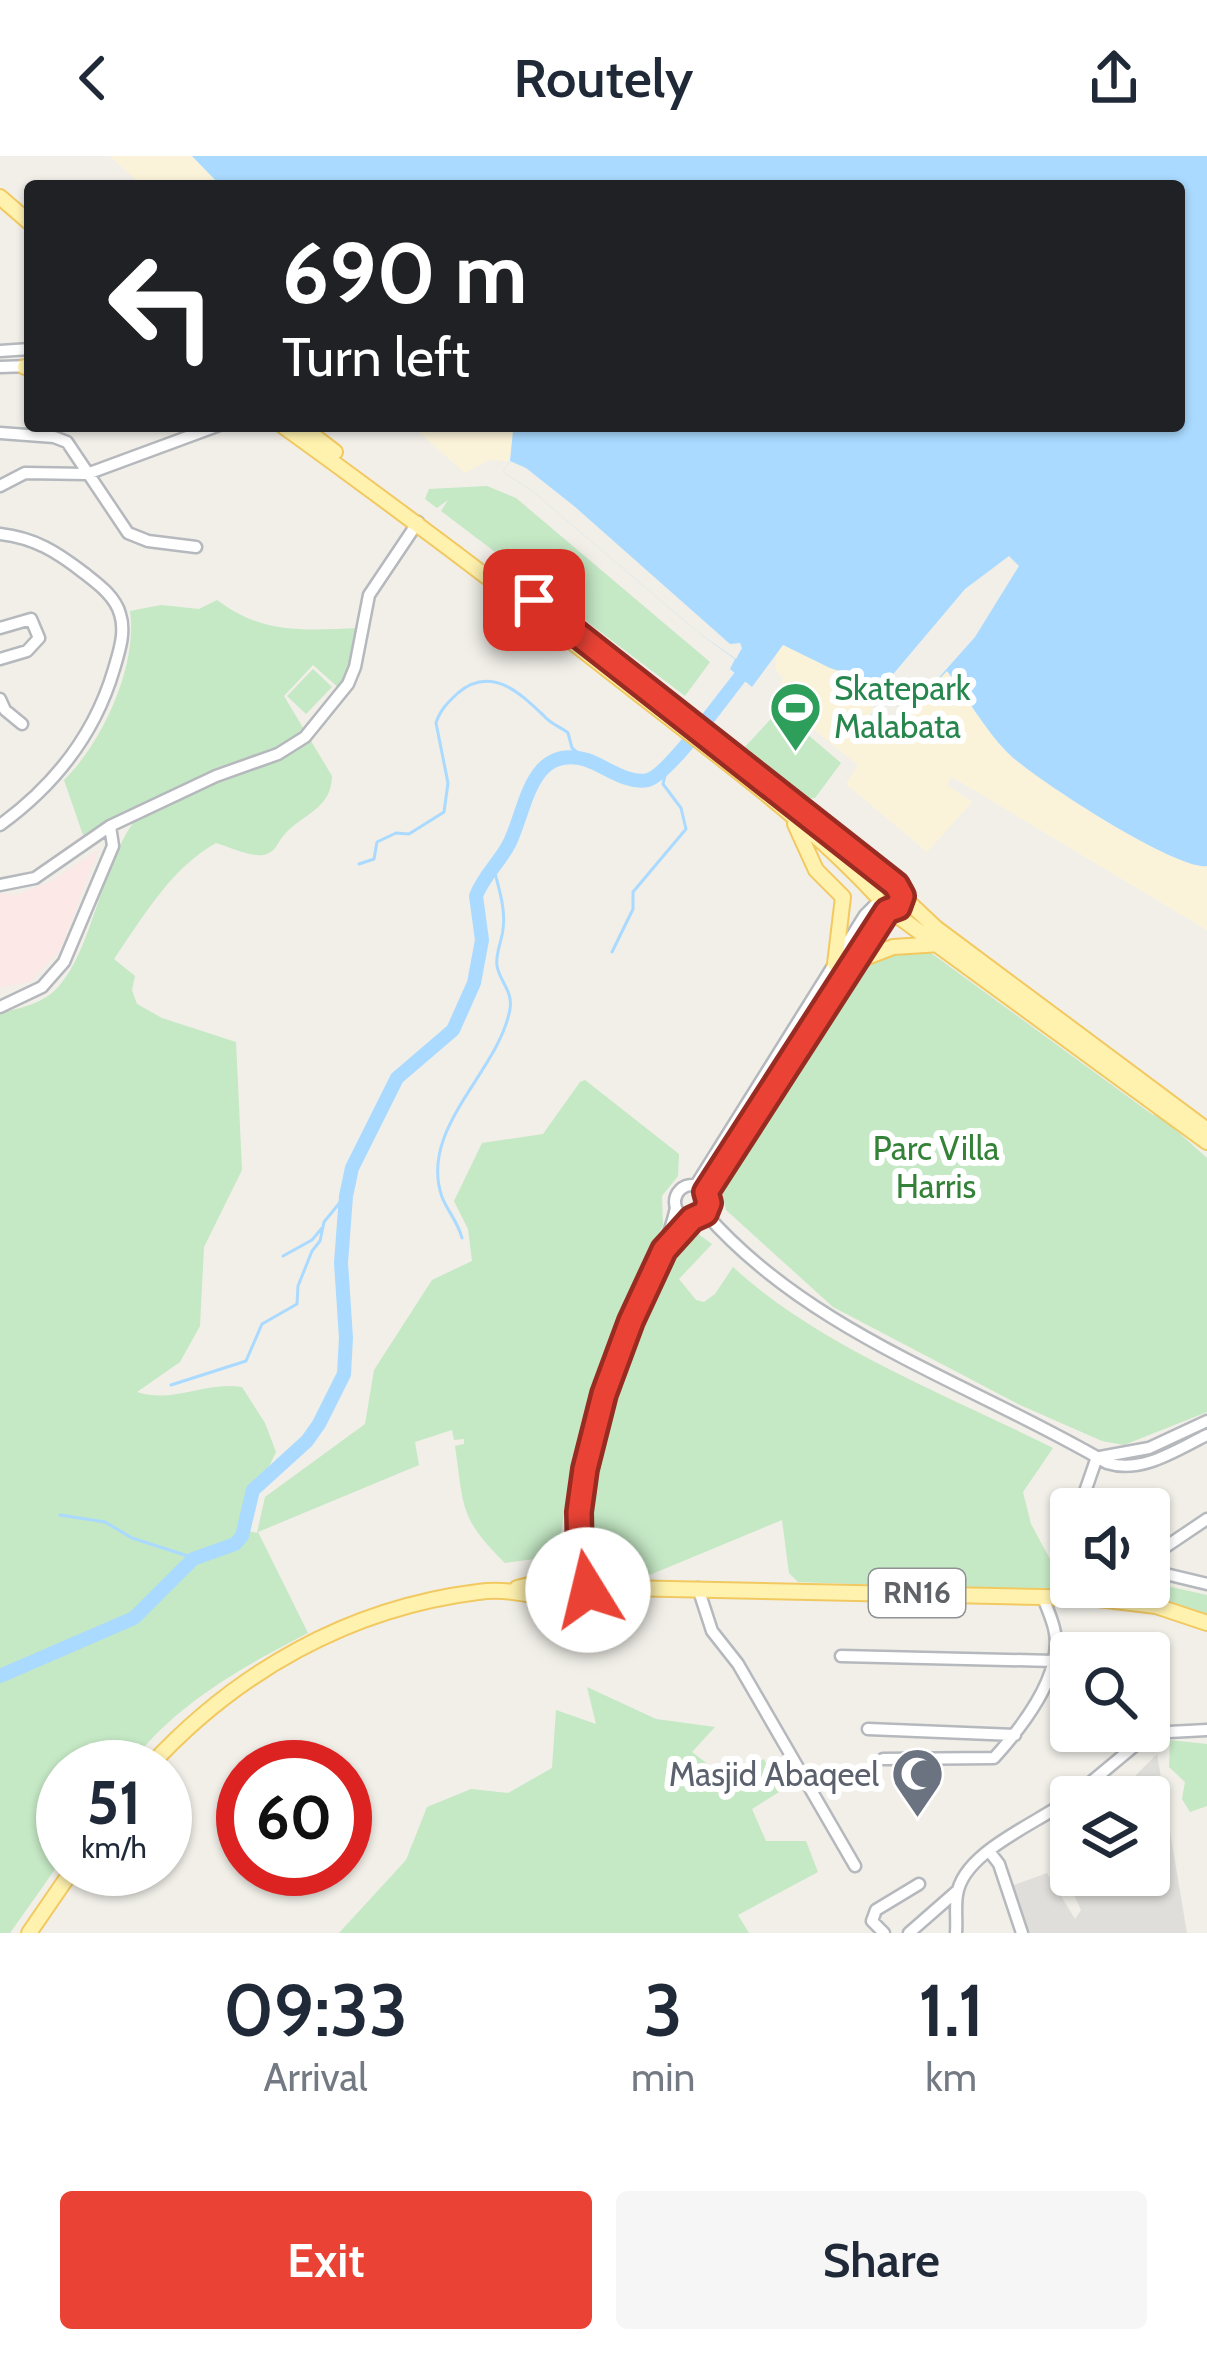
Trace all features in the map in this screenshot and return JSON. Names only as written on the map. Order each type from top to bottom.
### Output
[{"type":"main road","points":[[0,197],[24,218]]},
{"type":"main road","points":[[0,208],[24,228]]},
{"type":"main road","points":[[291,432],[682,721]]},
{"type":"main road","points":[[309,432],[897,890],[936,928],[1207,1130]]},
{"type":"main road","points":[[709,742],[883,905],[1207,1142]]},
{"type":"main road","points":[[789,814],[816,870],[843,897],[835,964]]},
{"type":"main road","points":[[883,905],[880,887],[897,890]]},
{"type":"main road","points":[[883,905],[901,904],[897,890]]},
{"type":"main road","points":[[854,962],[892,947],[940,944]]},
{"type":"main road","points":[[563,1571],[557,1589],[565,1599]]},
{"type":"main road","points":[[178,1740],[236,1686],[328,1633],[404,1606],[514,1589],[563,1571],[584,1573],[589,1586],[584,1597],[565,1599],[514,1589]]},
{"type":"main road","name":"RN16","points":[[584,1573],[623,1588]]},
{"type":"main road","name":"RN16","points":[[584,1597],[623,1588],[1043,1597],[1132,1601],[1207,1623]]},
{"type":"main road","points":[[29,1933],[54,1896]]},
{"type":"street","points":[[0,486],[31,472],[87,474],[201,432]]},
{"type":"street","points":[[0,433],[62,439],[132,536],[196,547]]},
{"type":"street","points":[[0,885],[35,878],[110,826],[216,776],[278,754],[313,729],[348,684],[369,595],[418,522]]},
{"type":"street","points":[[0,535],[50,547],[93,580],[119,609],[123,634],[106,696],[86,738],[35,795],[0,825]]},
{"type":"street","points":[[0,628],[28,618],[39,638],[27,651],[0,659]]},
{"type":"street","points":[[0,699],[22,724]]},
{"type":"street","points":[[0,1007],[37,991],[64,962],[113,846],[110,826]]},
{"type":"street","points":[[701,1189],[854,962],[883,905]]},
{"type":"street","points":[[701,1189],[835,964],[883,905]]},
{"type":"street","points":[[563,1571],[604,1394],[664,1250],[678,1192],[684,1186],[701,1189]]},
{"type":"street","points":[[664,1250],[692,1219],[705,1213],[709,1203],[701,1189]]},
{"type":"street","points":[[676,1208],[692,1219]]},
{"type":"street","points":[[705,1213],[757,1267],[817,1310],[1113,1465],[1132,1466],[1207,1435]]},
{"type":"street","points":[[1097,1456],[1150,1448],[1207,1421]]},
{"type":"street","points":[[1086,1488],[1097,1456]]},
{"type":"street","points":[[580,1502],[584,1573]]},
{"type":"street","points":[[1170,1544],[1207,1519]]},
{"type":"street","points":[[1170,1575],[1207,1584]]},
{"type":"street","points":[[698,1588],[712,1631],[738,1664],[855,1867]]},
{"type":"street","points":[[1043,1597],[1055,1632]]},
{"type":"street","points":[[841,1656],[1050,1661]]},
{"type":"street","points":[[883,1759],[991,1760],[1015,1735],[1050,1670]]},
{"type":"street","points":[[868,1729],[1015,1735]]},
{"type":"street","points":[[1098,1776],[1150,1733],[1207,1730]]},
{"type":"street","points":[[909,1933],[957,1892],[989,1851],[1050,1812]]},
{"type":"street","points":[[989,1851],[999,1864],[1022,1933]]},
{"type":"street","points":[[884,1933],[872,1921],[876,1910],[920,1885]]},
{"type":"street","points":[[956,1933],[957,1892]]},
{"type":"shaded area","points":[[98,850],[61,948],[31,981],[0,988],[0,893],[16,895],[52,881]]},
{"type":"shaded area","points":[[1157,1754],[1161,1776],[1135,1776]]},
{"type":"shaded area","points":[[1170,1832],[1187,1933],[1028,1933],[1011,1886],[1047,1873],[1050,1896],[1061,1896],[1075,1919],[1081,1910],[1075,1896],[1170,1896]]},
{"type":"green space","points":[[487,486],[516,498],[710,662],[685,696],[441,511],[448,500],[437,508],[425,499],[429,489]]},
{"type":"green space","points":[[217,600],[268,625],[360,628],[340,689],[313,665],[284,696],[332,776],[327,796],[268,854],[253,855],[216,843],[200,853],[159,895],[114,959],[135,976],[132,990],[137,1004],[162,1018],[236,1042],[242,1170],[204,1247],[200,1326],[180,1362],[137,1392],[164,1395],[242,1387],[265,1423],[276,1452],[267,1471],[251,1485],[238,1529],[257,1533],[265,1497],[365,1424],[374,1370],[432,1280],[472,1261],[468,1229],[454,1201],[482,1143],[543,1134],[585,1080],[679,1154],[678,1176],[662,1196],[663,1225],[620,1316],[584,1427],[567,1492],[558,1556],[505,1563],[490,1548],[466,1510],[455,1446],[464,1444],[464,1439],[454,1440],[452,1430],[415,1442],[419,1465],[258,1532],[308,1633],[187,1706],[151,1740],[36,1740],[36,1896],[10,1933],[0,1933],[0,1013],[32,1004],[59,986],[80,951],[133,823],[126,810],[83,835],[64,780],[104,725],[123,679],[130,611],[161,605],[199,609]]},
{"type":"green space","points":[[313,669],[332,687],[306,714],[287,696]]},
{"type":"green space","name":"Skatepark Malabata","points":[[779,710],[841,763],[815,798],[807,799],[745,747]]},
{"type":"green space","name":"Parc Villa Harris","points":[[927,950],[1153,1115],[1158,1114],[1207,1158],[1207,1412],[1124,1445],[1102,1441],[1020,1405],[833,1307],[726,1210],[722,1193],[866,962],[881,955]]},
{"type":"green space","points":[[694,1231],[712,1244],[679,1279],[696,1300],[704,1302],[715,1294],[733,1267],[767,1296],[845,1345],[1053,1448],[1023,1492],[1031,1524],[1050,1559],[1050,1591],[798,1582],[789,1573],[782,1520],[640,1579],[595,1572],[587,1546],[600,1455],[636,1345],[677,1255]]},
{"type":"green space","points":[[1170,1587],[1207,1595],[1207,1616],[1166,1608],[1170,1608]]},
{"type":"green space","points":[[587,1687],[656,1719],[715,1727],[692,1752],[726,1778],[764,1759],[779,1792],[752,1809],[766,1841],[806,1841],[818,1872],[738,1915],[749,1933],[339,1933],[406,1860],[427,1807],[471,1789],[508,1793],[552,1768],[556,1710],[596,1724]]},
{"type":"green space","points":[[1170,1740],[1207,1744],[1207,1806],[1190,1812],[1182,1799],[1185,1782],[1169,1767]]},
{"type":"sand","points":[[110,156],[192,156],[215,180],[136,180]]},
{"type":"sand","points":[[419,432],[513,432],[510,461],[489,460],[465,473]]},
{"type":"sand","points":[[783,644],[830,668],[884,685],[868,719],[895,727],[947,670],[991,734],[1022,765],[1137,839],[1191,864],[1207,866],[1207,930],[952,777],[947,785],[972,802],[927,852],[846,784],[858,765],[776,699],[783,678],[776,670],[776,654]]},
{"type":"water","points":[[192,156],[1207,156],[1207,866],[1191,864],[1137,839],[1022,765],[992,734],[947,671],[881,738],[867,727],[883,685],[830,668],[783,645],[752,687],[730,669],[735,659],[503,472],[510,461],[513,432],[1185,432],[1185,180],[215,180]]},
{"type":"pier","points":[[510,461],[574,506],[730,644],[740,643],[736,659],[503,472]]},
{"type":"pier","points":[[1009,556],[1019,566],[975,637],[881,738],[867,727],[884,685],[965,589]]},
{"type":"waterway","points":[[0,1676],[134,1618],[193,1559],[235,1544],[242,1536],[253,1490],[307,1441],[344,1374],[341,1263],[352,1168],[397,1078],[453,1030],[474,983],[482,940],[476,896],[510,842],[534,781],[554,761],[568,757],[633,780],[648,780],[682,750],[740,677]]},
{"type":"waterway","points":[[359,864],[374,859],[377,842],[396,833],[409,834],[444,812],[448,783],[436,723],[448,703],[471,685],[494,682],[516,692],[568,733],[572,748],[586,760]]},
{"type":"waterway","points":[[612,952],[633,909],[633,892],[686,829],[681,808],[663,784],[667,767]]},
{"type":"waterway","points":[[462,1238],[442,1197],[438,1172],[450,1124],[491,1055],[510,1009],[497,966],[503,913],[493,865]]},
{"type":"waterway","points":[[171,1385],[246,1361],[262,1324],[297,1304],[298,1286],[324,1222],[346,1195]]},
{"type":"waterway","points":[[283,1256],[312,1240],[322,1228]]},
{"type":"waterway","points":[[60,1515],[105,1522],[132,1538],[194,1558]]},
{"type":"place","name":"Skatepark Malabata","points":[[795,753]]},
{"type":"place","name":"Masjid Abaqeel","points":[[918,1820]]},
{"type":"route","points":[[534,600],[896,885],[902,896],[895,910],[887,911],[706,1192],[705,1213],[673,1239],[646,1285],[616,1357],[585,1469],[579,1534],[588,1590]]}]
